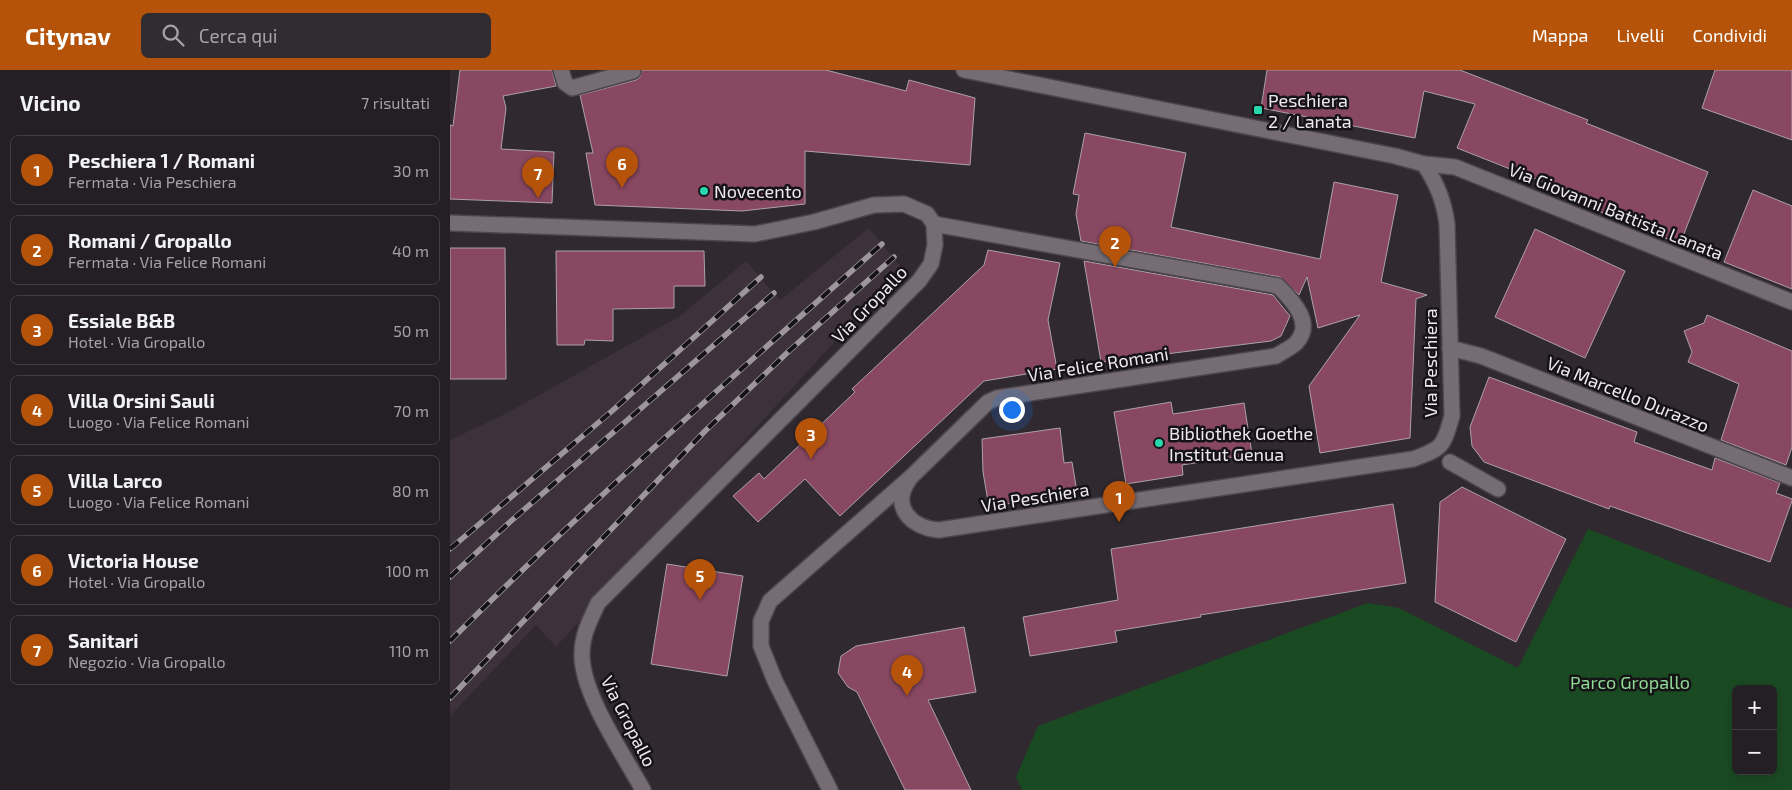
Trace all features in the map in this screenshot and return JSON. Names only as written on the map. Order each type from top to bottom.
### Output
[{"type":"street","points":[[561,70],[565,83],[572,88],[633,71]]},
{"type":"street","points":[[964,70],[1386,154],[1424,164]]},
{"type":"street","name":"Via Giovanni Battista Lanata","points":[[1424,164],[1455,168],[1792,302]]},
{"type":"street","name":"Via Peschiera","points":[[911,476],[904,487],[904,509],[920,527],[939,530],[1413,459],[1436,451],[1446,436],[1452,416],[1448,224],[1444,202],[1439,189],[1424,164]]},
{"type":"street","points":[[450,223],[755,234],[814,222],[874,205],[904,204],[927,214],[934,224]]},
{"type":"street","name":"Via Felice Romani","points":[[830,790],[771,672],[761,646],[761,621],[770,601],[911,476],[988,402],[997,398],[1276,356],[1296,343],[1302,334],[1303,319],[1295,302],[1278,286],[934,224]]},
{"type":"street","name":"Via Gropallo","points":[[643,790],[599,710],[583,671],[582,653],[586,628],[598,603],[919,281],[930,264],[935,245],[934,224]]},
{"type":"street","name":"Via Marcello Durazzo","points":[[1450,348],[1481,356],[1792,478]]},
{"type":"street","points":[[1450,462],[1498,489]]},
{"type":"shaded area","points":[[869,228],[902,268],[556,647],[536,625],[450,716],[450,440],[507,413],[680,316],[746,261],[780,300]]},
{"type":"green space","name":"Parco Gropallo","points":[[1588,529],[1792,609],[1792,790],[1022,790],[1016,777],[1038,726],[1368,603],[1399,608],[1518,668]]},
{"type":"building","points":[[460,70],[552,70],[556,86],[503,96],[506,108],[501,149],[554,152],[552,203],[450,199],[450,125],[453,126]]},
{"type":"building","points":[[642,70],[826,70],[906,91],[909,80],[975,98],[970,165],[805,151],[805,204],[742,211],[595,205],[586,153],[593,153],[580,95],[636,80],[640,77]]},
{"type":"building","points":[[1267,70],[1460,70],[1588,120],[1586,123],[1708,172],[1680,244],[1584,205],[1586,199],[1457,148],[1475,104],[1424,91],[1415,138],[1261,108]]},
{"type":"building","points":[[1715,70],[1792,70],[1792,140],[1702,108]]},
{"type":"building","points":[[1085,133],[1186,153],[1171,227],[1320,259],[1334,182],[1398,195],[1381,282],[1427,295],[1416,299],[1410,438],[1320,453],[1309,386],[1360,315],[1318,328],[1307,277],[1299,295],[1280,277],[1081,241],[1076,214],[1079,195],[1073,194]]},
{"type":"building","points":[[1753,190],[1792,206],[1792,289],[1724,262]]},
{"type":"building","points":[[1535,229],[1625,271],[1585,358],[1495,317]]},
{"type":"building","points":[[450,248],[505,248],[506,379],[450,379]]},
{"type":"building","points":[[988,250],[1060,263],[1048,320],[1057,369],[984,381],[840,516],[805,479],[758,522],[733,496],[759,473],[764,479],[855,392],[852,389],[984,265]]},
{"type":"building","points":[[556,251],[704,251],[705,286],[674,286],[674,308],[613,309],[613,341],[585,340],[584,345],[557,345]]},
{"type":"building","points":[[1084,261],[1273,295],[1290,316],[1281,336],[1271,341],[1101,362]]},
{"type":"building","points":[[1707,315],[1792,351],[1792,447],[1786,465],[1721,440],[1739,384],[1688,362],[1692,352],[1684,331],[1704,323]]},
{"type":"building","points":[[1489,377],[1637,432],[1634,442],[1712,470],[1715,458],[1780,483],[1776,493],[1792,499],[1792,501],[1770,562],[1610,506],[1609,509],[1484,462],[1472,446],[1470,427]]},
{"type":"building","points":[[1171,402],[1173,414],[1244,403],[1252,454],[1182,465],[1183,475],[1126,484],[1114,412]]},
{"type":"building","points":[[1060,428],[1064,463],[1072,462],[1077,492],[989,507],[983,472],[982,439]]},
{"type":"building","points":[[1462,487],[1566,539],[1516,642],[1435,602],[1440,502]]},
{"type":"building","points":[[1393,504],[1406,583],[1200,615],[1201,617],[1115,631],[1117,642],[1030,656],[1023,617],[1118,600],[1111,549]]},
{"type":"building","points":[[667,564],[743,576],[727,676],[651,664]]},
{"type":"building","points":[[964,627],[976,692],[928,700],[971,790],[905,790],[857,692],[848,687],[838,673],[841,656],[856,646]]},
{"type":"railway","points":[[450,641],[609,489],[882,244]]},
{"type":"railway","points":[[450,698],[705,431],[789,351],[894,257]]},
{"type":"railway","points":[[450,549],[612,411],[761,277]]},
{"type":"railway","points":[[450,577],[511,521],[774,293]]},
{"type":"place","name":"Peschiera 2 / Lanata","points":[[1258,110]]},
{"type":"place","name":"Victoria House","points":[[622,188]]},
{"type":"place","name":"Novecento","points":[[704,191]]},
{"type":"place","name":"Sanitari","points":[[538,198]]},
{"type":"place","name":"Romani / Gropallo","points":[[1115,267]]},
{"type":"place","name":"Bibliothek Goethe Institut Genua","points":[[1159,443]]},
{"type":"place","name":"Essiale B&B","points":[[811,459]]},
{"type":"place","name":"Peschiera 1 / Romani","points":[[1119,522]]},
{"type":"place","name":"Villa Larco","points":[[700,600]]},
{"type":"place","name":"Villa Orsini Sauli","points":[[907,696]]}]
